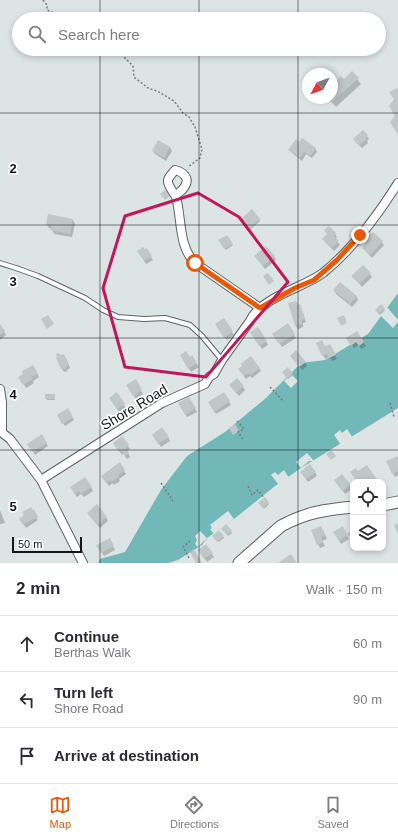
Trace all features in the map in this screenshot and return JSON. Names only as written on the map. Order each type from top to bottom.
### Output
[{"type":"main road","points":[[386,504],[398,502]]},
{"type":"main road","points":[[243,562],[278,528],[287,522],[309,513],[350,507]]},
{"type":"street","points":[[175,195],[185,187],[187,182],[185,175],[181,171],[175,170],[168,180],[175,195],[184,243],[190,257],[195,263],[260,308]]},
{"type":"street","name":"Shore Road","points":[[41,480],[162,403],[205,384],[209,377],[214,374],[222,360],[250,321],[253,314],[260,308],[295,288],[314,280],[337,260],[382,208],[398,183]]},
{"type":"street","points":[[0,389],[2,402],[1,432],[10,438],[41,480],[83,563]]},
{"type":"lane","points":[[0,263],[38,276],[85,298],[103,310],[118,317],[144,319],[165,318],[190,326],[202,336],[222,360]]},
{"type":"path","points":[[43,0],[47,5],[47,10],[52,12]]},
{"type":"path","points":[[123,56],[133,66],[134,77],[148,88],[157,91],[174,101],[183,113],[189,117],[195,127],[202,153],[200,158],[181,171]]},
{"type":"path","points":[[270,387],[284,402]]},
{"type":"path","points":[[390,403],[394,417]]},
{"type":"path","points":[[237,421],[244,430],[238,432],[244,441]]},
{"type":"path","points":[[161,483],[172,501]]},
{"type":"path","points":[[248,486],[252,495],[258,490],[264,498]]},
{"type":"path","points":[[189,558],[183,547],[190,541]]},
{"type":"highlighted area","points":[[198,193],[239,217],[288,282],[206,377],[125,367],[103,288],[125,216]]},
{"type":"water","points":[[398,293],[398,408],[301,468],[207,538],[202,545],[178,560],[168,563],[98,563],[100,559],[125,552],[161,490],[187,456],[225,432],[266,398],[301,363],[325,360],[368,334]]},
{"type":"pier","points":[[386,306],[398,320],[393,328],[380,315]]},
{"type":"pier","points":[[291,371],[293,376],[298,381],[291,388],[284,381],[287,378],[285,376]]},
{"type":"pier","points":[[347,429],[353,438],[341,445],[334,435],[340,430],[342,433]]},
{"type":"pier","points":[[307,453],[314,461],[309,461],[301,468],[296,462]]},
{"type":"pier","points":[[284,470],[289,478],[279,485],[271,475],[275,472],[278,475]]},
{"type":"pier","points":[[228,511],[234,519],[214,534],[210,529],[212,528],[210,525]]},
{"type":"pier","points":[[200,531],[207,538],[198,547],[195,544],[197,540],[195,536]]},
{"type":"building","points":[[352,71],[359,78],[338,97],[338,79],[341,76],[344,79]]},
{"type":"building","points":[[397,88],[398,135],[390,122],[395,116],[389,106],[394,99],[389,92]]},
{"type":"building","points":[[363,130],[368,135],[366,137],[367,139],[359,146],[353,139]]},
{"type":"building","points":[[302,138],[316,148],[310,156],[304,152],[300,158],[288,150],[296,139],[299,142]]},
{"type":"building","points":[[158,140],[170,147],[164,158],[152,151]]},
{"type":"building","points":[[167,189],[172,195],[165,200],[160,194]]},
{"type":"building","points":[[252,209],[260,219],[249,229],[240,220]]},
{"type":"building","points":[[48,214],[73,219],[70,234],[50,230],[51,226],[46,225]]},
{"type":"building","points":[[329,226],[336,233],[334,236],[339,241],[331,248],[322,239],[327,234],[324,230]]},
{"type":"building","points":[[373,232],[383,241],[370,255],[362,248],[366,243],[363,241],[365,239],[363,238],[368,233],[370,235]]},
{"type":"building","points":[[227,235],[233,244],[224,249],[218,240]]},
{"type":"building","points":[[266,246],[275,256],[263,266],[254,256]]},
{"type":"building","points":[[143,247],[145,249],[147,248],[152,256],[144,261],[137,251]]},
{"type":"building","points":[[363,265],[371,273],[359,284],[351,276]]},
{"type":"building","points":[[268,273],[274,281],[269,285],[263,276]]},
{"type":"building","points":[[340,282],[357,296],[350,304],[333,290]]},
{"type":"building","points":[[296,301],[298,305],[300,304],[305,319],[302,320],[302,324],[295,326],[288,303]]},
{"type":"building","points":[[381,304],[385,308],[379,314],[375,310]]},
{"type":"building","points":[[48,315],[54,324],[47,329],[41,319]]},
{"type":"building","points":[[344,315],[347,323],[341,326],[337,318]]},
{"type":"building","points":[[224,318],[233,331],[224,338],[215,324]]},
{"type":"building","points":[[288,323],[295,334],[279,344],[272,334]]},
{"type":"building","points":[[0,324],[5,331],[0,335]]},
{"type":"building","points":[[258,327],[267,341],[259,346],[250,332]]},
{"type":"building","points":[[357,331],[364,342],[359,346],[356,342],[351,346],[346,338]]},
{"type":"building","points":[[322,340],[325,346],[330,344],[336,355],[329,358],[327,354],[322,356],[316,343]]},
{"type":"building","points":[[296,350],[306,362],[299,367],[290,356]]},
{"type":"building","points":[[186,351],[190,357],[192,355],[197,363],[188,369],[180,355]]},
{"type":"building","points":[[59,353],[61,355],[64,354],[69,365],[66,366],[67,368],[61,369],[56,358],[56,354]]},
{"type":"building","points":[[251,356],[260,368],[250,375],[248,373],[244,376],[238,369],[242,366],[241,364]]},
{"type":"building","points":[[33,365],[38,374],[23,385],[18,377],[23,374],[22,371]]},
{"type":"building","points":[[288,367],[293,373],[287,378],[282,372]]},
{"type":"building","points":[[237,378],[244,386],[236,393],[229,385]]},
{"type":"building","points":[[136,379],[142,390],[133,396],[126,385]]},
{"type":"building","points":[[117,392],[125,404],[117,409],[109,398]]},
{"type":"building","points":[[224,392],[230,401],[214,412],[208,402]]},
{"type":"building","points":[[45,394],[55,394],[55,399],[45,399]]},
{"type":"building","points":[[189,397],[196,408],[185,415],[178,403]]},
{"type":"building","points":[[68,408],[73,417],[62,424],[57,415]]},
{"type":"building","points":[[235,424],[239,431],[233,435],[229,428]]},
{"type":"building","points":[[162,427],[169,437],[158,444],[152,435]]},
{"type":"building","points":[[42,434],[47,443],[32,452],[27,444]]},
{"type":"building","points":[[122,436],[129,445],[125,448],[129,453],[125,456],[121,451],[119,452],[113,443]]},
{"type":"building","points":[[331,450],[336,456],[331,460],[326,454]]},
{"type":"building","points":[[398,456],[398,471],[392,474],[386,461]]},
{"type":"building","points":[[120,462],[125,470],[118,475],[119,477],[106,483],[101,476]]},
{"type":"building","points":[[310,464],[316,472],[306,479],[300,472]]},
{"type":"building","points":[[367,465],[377,479],[355,479],[350,472],[356,468],[358,471]]},
{"type":"building","points":[[342,474],[350,486],[342,491],[334,480]]},
{"type":"building","points":[[85,477],[92,487],[81,494],[79,491],[75,494],[70,487]]},
{"type":"building","points":[[265,497],[269,502],[263,508],[258,503]]},
{"type":"building","points":[[97,504],[107,517],[97,525],[87,513]]},
{"type":"building","points":[[31,507],[33,510],[34,509],[37,517],[23,525],[19,519],[24,515],[22,512]]},
{"type":"building","points":[[398,523],[398,535],[394,525]]},
{"type":"building","points":[[226,524],[232,531],[227,535],[221,529]]},
{"type":"building","points":[[321,526],[325,535],[321,537],[323,542],[317,545],[311,530]]},
{"type":"building","points":[[343,526],[347,534],[350,532],[350,537],[348,535],[339,541],[333,532]]},
{"type":"building","points":[[219,530],[224,536],[217,542],[212,536]]},
{"type":"building","points":[[110,538],[114,546],[101,553],[96,545]]},
{"type":"building","points":[[206,544],[213,553],[204,559],[198,550]]},
{"type":"building","points":[[194,549],[202,563],[196,563],[190,552]]},
{"type":"building","points":[[291,554],[297,563],[278,563]]},
{"type":"route","points":[[195,263],[260,308],[295,288],[314,280],[337,260],[360,235]]}]
